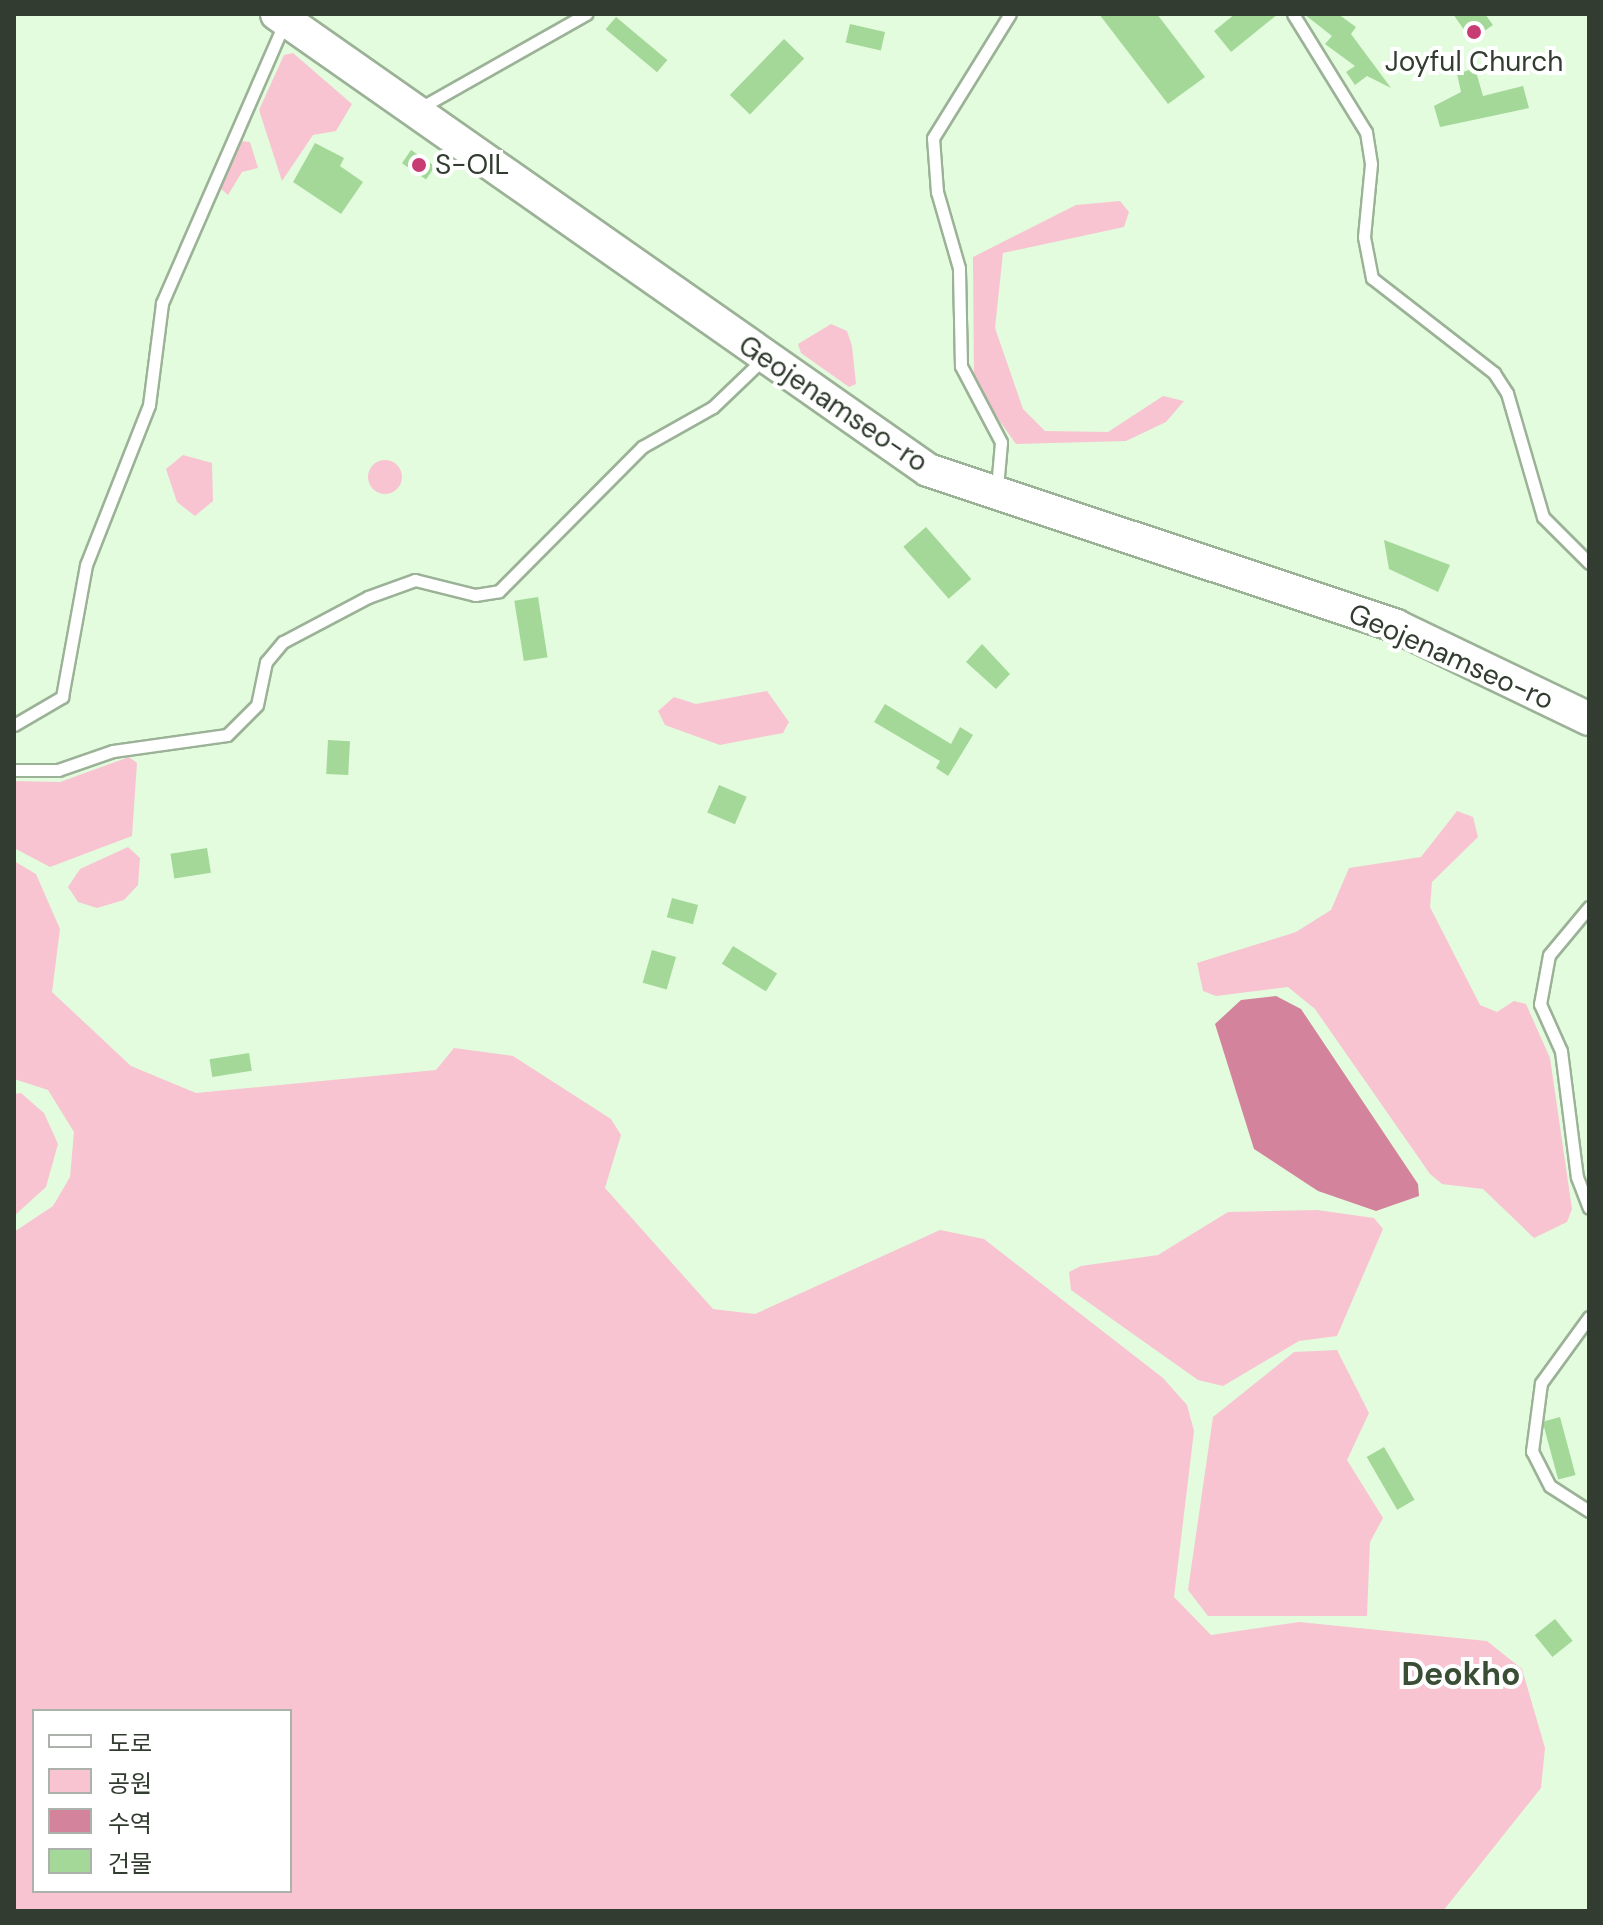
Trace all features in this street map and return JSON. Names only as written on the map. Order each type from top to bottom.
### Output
[{"type":"main road","name":"Geojenamseo-ro","points":[[284,16],[413,112],[763,359],[928,470],[996,496],[1396,626],[1589,719]]},
{"type":"lane","points":[[413,112],[586,14]]},
{"type":"lane","points":[[996,496],[1001,442],[961,366],[959,268],[937,192],[933,138],[1010,14]]},
{"type":"lane","points":[[1293,14],[1366,132],[1371,191],[1364,237],[1372,278],[1494,373],[1507,393],[1543,517],[1589,563]]},
{"type":"lane","points":[[14,725],[62,697],[86,565],[149,405],[162,303],[284,16]]},
{"type":"lane","points":[[14,770],[58,770],[113,751],[227,735],[257,705],[266,662],[283,642],[368,597],[415,580],[475,595],[499,591],[642,447],[713,407],[763,359]]},
{"type":"lane","points":[[1589,907],[1549,955],[1540,1004],[1561,1051],[1577,1177],[1589,1208]]},
{"type":"lane","points":[[1589,1317],[1541,1383],[1532,1451],[1550,1486],[1589,1511]]},
{"type":"green space","points":[[293,53],[352,104],[336,131],[313,135],[282,181],[259,110],[284,55]]},
{"type":"green space","points":[[241,141],[250,142],[258,168],[242,172],[228,195],[220,188]]},
{"type":"green space","points":[[1120,201],[1129,212],[1124,227],[1003,253],[995,328],[1023,409],[1045,431],[1108,432],[1163,396],[1184,401],[1166,422],[1126,441],[1016,444],[974,385],[973,257],[1076,205]]},
{"type":"green space","points":[[831,324],[847,331],[852,346],[856,384],[849,387],[801,353],[798,344]]},
{"type":"green space","points":[[183,455],[212,463],[213,501],[195,516],[177,502],[166,469]]},
{"type":"green space","points":[[385,460],[397,465],[402,477],[397,489],[385,494],[373,489],[368,477],[373,465]]},
{"type":"green space","points":[[767,691],[789,722],[783,733],[720,745],[665,725],[658,711],[674,697],[696,704]]},
{"type":"green space","points":[[129,757],[137,763],[132,836],[50,867],[14,848],[14,781],[60,782]]},
{"type":"green space","points":[[1457,811],[1473,817],[1478,837],[1432,882],[1430,907],[1480,1005],[1497,1012],[1514,1001],[1526,1004],[1550,1058],[1572,1209],[1567,1222],[1534,1238],[1483,1189],[1442,1184],[1430,1174],[1315,1009],[1288,987],[1216,996],[1203,991],[1197,963],[1296,932],[1331,910],[1349,868],[1421,857]]},
{"type":"green space","points":[[128,847],[140,858],[138,885],[124,900],[97,908],[78,902],[68,887],[80,869]]},
{"type":"green space","points":[[14,861],[36,874],[60,929],[52,992],[131,1066],[196,1093],[436,1070],[454,1048],[513,1056],[611,1119],[621,1135],[605,1188],[713,1309],[755,1314],[940,1230],[984,1239],[1163,1378],[1187,1405],[1194,1431],[1174,1597],[1211,1635],[1299,1622],[1487,1641],[1522,1669],[1545,1748],[1541,1788],[1443,1911],[14,1911],[14,1232],[53,1206],[70,1177],[74,1132],[48,1090],[14,1079]]},
{"type":"green space","points":[[21,1093],[44,1113],[58,1144],[46,1187],[14,1216],[14,1094]]},
{"type":"green space","points":[[1317,1210],[1374,1218],[1383,1229],[1337,1336],[1299,1341],[1223,1386],[1198,1380],[1071,1290],[1069,1272],[1081,1266],[1158,1255],[1228,1212]]},
{"type":"green space","points":[[1337,1350],[1369,1413],[1347,1460],[1383,1518],[1370,1542],[1367,1616],[1208,1616],[1188,1590],[1213,1417],[1294,1352]]},
{"type":"water","points":[[1276,996],[1301,1009],[1418,1184],[1419,1196],[1376,1211],[1318,1191],[1254,1149],[1215,1024],[1241,1000]]},
{"type":"building","points":[[1099,14],[1157,14],[1205,77],[1168,104]]},
{"type":"building","points":[[1235,14],[1278,14],[1231,52],[1214,31]]},
{"type":"building","points":[[1304,14],[1338,14],[1356,27],[1351,34],[1391,88],[1367,76],[1355,85],[1346,72],[1355,66],[1325,44],[1332,36]]},
{"type":"building","name":"Joyful Church","points":[[1453,14],[1485,14],[1493,25],[1471,40]]},
{"type":"building","points":[[616,17],[667,60],[657,72],[606,29]]},
{"type":"building","points":[[850,24],[885,32],[881,51],[846,43]]},
{"type":"building","points":[[784,39],[804,58],[750,115],[730,95]]},
{"type":"building","points":[[1475,68],[1483,96],[1523,86],[1529,108],[1440,127],[1434,106],[1461,92],[1457,74]]},
{"type":"building","points":[[315,143],[344,158],[340,166],[363,182],[341,214],[293,182]]},
{"type":"building","name":"S-OIL","points":[[411,150],[435,166],[426,179],[402,163]]},
{"type":"building","points":[[926,527],[971,579],[949,599],[903,547]]},
{"type":"building","points":[[1384,540],[1450,565],[1438,592],[1389,569]]},
{"type":"building","points":[[538,597],[548,657],[524,661],[514,601]]},
{"type":"building","points":[[982,644],[1010,674],[996,689],[966,662]]},
{"type":"building","points":[[885,704],[951,744],[960,727],[973,735],[948,776],[936,768],[940,761],[874,722]]},
{"type":"building","points":[[328,740],[350,741],[348,775],[326,774]]},
{"type":"building","points":[[719,785],[747,797],[735,824],[707,813]]},
{"type":"building","points":[[207,848],[211,873],[174,878],[170,854]]},
{"type":"building","points":[[672,898],[698,905],[693,924],[667,917]]},
{"type":"building","points":[[733,946],[777,974],[766,991],[722,964]]},
{"type":"building","points":[[652,950],[676,957],[667,990],[643,983]]},
{"type":"building","points":[[249,1053],[252,1071],[212,1077],[209,1059]]},
{"type":"building","points":[[1560,1417],[1576,1475],[1558,1480],[1543,1422]]},
{"type":"building","points":[[1384,1447],[1414,1500],[1397,1510],[1367,1457]]},
{"type":"building","points":[[1555,1619],[1573,1641],[1552,1657],[1535,1635]]},
{"type":"place","name":"Joyful Church","points":[[1474,32]]},
{"type":"place","name":"S-OIL","points":[[419,165]]},
{"type":"district","name":"Deokho","points":[[1461,1674]]}]
